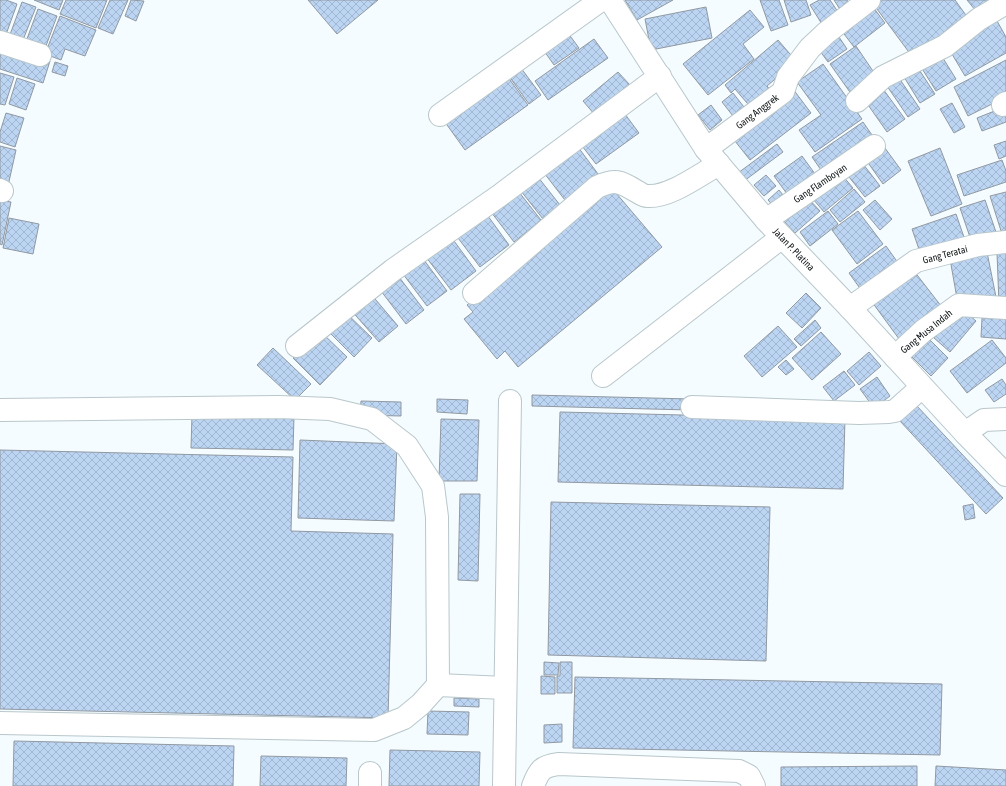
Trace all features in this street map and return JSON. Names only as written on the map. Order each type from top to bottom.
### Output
[{"type":"street","points":[[440,114],[601,0]]},
{"type":"street","name":"Jalan P. Platina","points":[[610,0],[712,156],[766,220],[1006,475]]},
{"type":"street","name":"Gang Anggrek","points":[[474,293],[597,187],[608,182],[623,182],[645,196],[667,194],[783,92],[788,77],[810,48],[826,33],[869,0]]},
{"type":"street","points":[[856,101],[883,77],[945,46],[979,19],[1006,3]]},
{"type":"street","points":[[0,42],[40,55]]},
{"type":"street","points":[[297,346],[393,270],[499,196],[660,76]]},
{"type":"street","name":"Gang Flamboyan","points":[[766,220],[874,146]]},
{"type":"street","points":[[603,376],[782,237]]},
{"type":"street","name":"Gang Teratai","points":[[850,308],[916,261],[978,245],[1006,242]]},
{"type":"street","name":"Gang Musa Indah","points":[[895,357],[923,332],[959,306],[1006,308]]},
{"type":"street","points":[[692,407],[859,413],[889,412],[895,411],[922,387]]},
{"type":"street","points":[[504,786],[510,401]]},
{"type":"street","points":[[0,410],[278,407],[330,409],[372,419],[407,446],[434,486],[437,517],[438,685],[421,704],[404,718],[374,730],[0,723]]},
{"type":"street","points":[[965,433],[984,420],[1006,420]]},
{"type":"street","points":[[438,685],[505,688]]},
{"type":"street","points":[[533,786],[538,772],[547,766],[559,764],[739,771],[749,776],[754,786]]},
{"type":"building","points":[[0,0],[6,0],[17,4],[4,40],[0,38]]},
{"type":"building","points":[[34,0],[63,0],[59,10]]},
{"type":"building","points":[[66,0],[107,0],[96,28],[60,14]]},
{"type":"building","points":[[110,0],[128,0],[113,34],[98,28]]},
{"type":"building","points":[[131,0],[144,1],[136,21],[125,16]]},
{"type":"building","points":[[308,0],[378,0],[337,34]]},
{"type":"building","points":[[625,0],[673,0],[637,20]]},
{"type":"building","points":[[760,0],[779,0],[788,25],[771,31]]},
{"type":"building","points":[[784,0],[806,0],[811,15],[791,22]]},
{"type":"building","points":[[819,0],[830,0],[842,18],[825,29],[810,5]]},
{"type":"building","points":[[834,0],[847,0],[852,9],[843,14]]},
{"type":"building","points":[[955,0],[968,18],[914,59],[871,1]]},
{"type":"building","points":[[967,0],[1001,0],[980,16]]},
{"type":"building","points":[[22,2],[36,7],[21,45],[8,40]]},
{"type":"building","points":[[870,3],[885,23],[854,47],[841,30]]},
{"type":"building","points":[[706,7],[712,38],[651,50],[645,19]]},
{"type":"building","points":[[38,9],[57,16],[43,54],[24,47]]},
{"type":"building","points":[[750,10],[764,27],[743,44],[754,59],[708,95],[683,64]]},
{"type":"building","points":[[60,16],[96,30],[85,56],[65,49],[61,60],[45,54]]},
{"type":"building","points":[[997,21],[1006,37],[1006,53],[965,76],[949,49]]},
{"type":"building","points":[[565,29],[579,48],[554,65],[540,45]]},
{"type":"building","points":[[837,34],[847,49],[828,62],[817,47]]},
{"type":"building","points":[[594,39],[608,58],[548,100],[535,81]]},
{"type":"building","points":[[778,40],[796,61],[767,86],[773,93],[753,110],[735,89],[731,93],[725,85]]},
{"type":"building","points":[[0,44],[50,61],[43,83],[0,69]]},
{"type":"building","points":[[856,46],[877,77],[852,95],[830,64]]},
{"type":"building","points":[[941,55],[956,79],[936,91],[921,67]]},
{"type":"building","points":[[1006,60],[1006,97],[968,116],[954,87]]},
{"type":"building","points":[[55,62],[68,66],[65,76],[52,72]]},
{"type":"building","points":[[518,64],[541,95],[529,104],[506,72]]},
{"type":"building","points":[[823,64],[862,119],[815,152],[799,130],[821,115],[797,82]]},
{"type":"building","points":[[918,68],[935,94],[920,103],[904,77]]},
{"type":"building","points":[[618,72],[630,85],[595,115],[583,101]]},
{"type":"building","points":[[0,73],[14,77],[5,105],[0,104]]},
{"type":"building","points":[[505,73],[528,105],[465,150],[442,118]]},
{"type":"building","points":[[17,78],[35,84],[26,110],[9,104]]},
{"type":"building","points":[[899,78],[920,109],[908,117],[887,86]]},
{"type":"building","points":[[793,89],[811,113],[750,160],[731,136]]},
{"type":"building","points":[[883,89],[905,119],[887,132],[866,102]]},
{"type":"building","points":[[733,93],[744,107],[733,116],[722,102]]},
{"type":"building","points":[[952,103],[965,127],[954,133],[940,109]]},
{"type":"building","points":[[711,105],[722,120],[710,130],[698,115]]},
{"type":"building","points":[[1002,108],[1006,117],[1006,122],[982,131],[977,118]]},
{"type":"building","points":[[622,110],[639,133],[596,164],[579,142]]},
{"type":"building","points":[[6,113],[24,118],[15,147],[0,142],[0,132]]},
{"type":"building","points":[[863,122],[872,135],[821,170],[812,157]]},
{"type":"building","points":[[1006,141],[1006,156],[999,159],[994,145]]},
{"type":"building","points":[[575,143],[601,178],[568,204],[541,169]]},
{"type":"building","points":[[777,144],[783,152],[744,181],[738,173]]},
{"type":"building","points":[[882,144],[901,170],[883,184],[864,157]]},
{"type":"building","points":[[0,146],[16,150],[8,186],[0,184]]},
{"type":"building","points":[[940,148],[962,204],[931,216],[908,161]]},
{"type":"building","points":[[802,156],[818,178],[790,198],[774,176]]},
{"type":"building","points":[[860,160],[880,186],[865,197],[845,172]]},
{"type":"building","points":[[1002,160],[1006,171],[1006,182],[964,196],[957,175]]},
{"type":"building","points":[[534,172],[560,205],[543,219],[517,186]]},
{"type":"building","points":[[766,175],[776,186],[764,196],[754,185]]},
{"type":"building","points":[[842,175],[853,188],[824,212],[813,199]]},
{"type":"building","points":[[610,186],[662,247],[518,367],[505,351],[497,359],[464,319],[473,312],[467,305]]},
{"type":"building","points":[[515,187],[541,220],[514,242],[488,208]]},
{"type":"building","points":[[854,189],[865,202],[840,222],[830,210]]},
{"type":"building","points":[[779,190],[787,200],[776,209],[768,200]]},
{"type":"building","points":[[1006,192],[1006,233],[1002,234],[990,196]]},
{"type":"building","points":[[807,197],[820,211],[795,233],[782,219]]},
{"type":"building","points":[[0,200],[11,202],[2,245],[0,244]]},
{"type":"building","points":[[875,200],[892,219],[880,230],[863,210]]},
{"type":"building","points":[[985,200],[997,235],[972,243],[960,208]]},
{"type":"building","points":[[828,211],[838,224],[810,246],[800,232]]},
{"type":"building","points":[[858,211],[883,244],[857,264],[832,230]]},
{"type":"building","points":[[485,212],[509,245],[480,267],[455,234]]},
{"type":"building","points":[[956,214],[966,243],[922,258],[912,229]]},
{"type":"building","points":[[9,218],[39,224],[33,254],[3,248]]},
{"type":"building","points":[[449,234],[476,271],[451,290],[423,253]]},
{"type":"building","points":[[886,246],[901,267],[864,294],[849,273]]},
{"type":"building","points":[[987,252],[996,297],[958,304],[950,259]]},
{"type":"building","points":[[997,253],[1006,253],[1006,304],[999,304]]},
{"type":"building","points":[[421,256],[447,291],[427,306],[400,270]]},
{"type":"building","points":[[914,271],[945,311],[902,343],[872,302]]},
{"type":"building","points":[[396,273],[424,310],[406,324],[378,287]]},
{"type":"building","points":[[370,293],[398,326],[379,342],[350,309]]},
{"type":"building","points":[[806,293],[821,308],[802,328],[786,313]]},
{"type":"building","points":[[960,307],[976,321],[950,352],[934,338]]},
{"type":"building","points":[[993,309],[1006,310],[1006,339],[981,337],[982,318],[992,319]]},
{"type":"building","points":[[343,310],[372,338],[354,357],[326,329]]},
{"type":"building","points":[[815,320],[821,328],[801,346],[794,339]]},
{"type":"building","points":[[778,326],[797,347],[762,377],[744,356]]},
{"type":"building","points":[[320,331],[347,357],[320,385],[293,358]]},
{"type":"building","points":[[821,332],[841,354],[812,380],[792,358]]},
{"type":"building","points":[[923,333],[948,358],[931,376],[905,350]]},
{"type":"building","points":[[992,340],[1006,358],[1006,363],[967,393],[950,371]]},
{"type":"building","points":[[273,348],[311,384],[295,400],[257,365]]},
{"type":"building","points":[[869,352],[881,366],[859,385],[847,371]]},
{"type":"building","points":[[786,360],[794,369],[786,375],[778,367]]},
{"type":"building","points":[[844,371],[855,385],[834,401],[823,387]]},
{"type":"building","points":[[877,377],[890,396],[874,408],[860,389]]},
{"type":"building","points":[[1002,379],[1006,385],[1006,394],[994,402],[985,390]]},
{"type":"building","points":[[532,395],[691,399],[690,410],[532,406]]},
{"type":"building","points":[[437,399],[468,400],[467,414],[437,412]]},
{"type":"building","points":[[361,401],[401,402],[401,416],[360,415]]},
{"type":"building","points":[[916,405],[1003,498],[986,514],[899,420]]},
{"type":"building","points":[[560,412],[845,419],[843,489],[558,482]]},
{"type":"building","points":[[192,415],[294,417],[293,450],[191,448]]},
{"type":"building","points":[[441,419],[479,420],[477,481],[439,481]]},
{"type":"building","points":[[300,440],[397,444],[394,521],[298,518]]},
{"type":"building","points":[[0,450],[293,457],[291,531],[393,534],[388,718],[0,709]]},
{"type":"building","points":[[460,494],[480,494],[478,581],[458,580]]},
{"type":"building","points":[[551,502],[770,507],[766,661],[548,655]]},
{"type":"building","points":[[973,504],[975,518],[965,520],[963,506]]},
{"type":"building","points":[[544,662],[559,663],[558,675],[544,675]]},
{"type":"building","points":[[560,662],[572,662],[572,693],[557,693],[557,676],[560,676]]},
{"type":"building","points":[[541,676],[555,677],[555,694],[541,694]]},
{"type":"building","points":[[575,677],[942,684],[940,755],[573,748]]},
{"type":"building","points":[[454,698],[479,699],[479,707],[454,706]]},
{"type":"building","points":[[428,711],[469,712],[468,735],[427,734]]},
{"type":"building","points":[[562,724],[562,742],[544,743],[544,725]]},
{"type":"building","points":[[14,741],[234,746],[233,786],[13,786]]},
{"type":"building","points":[[390,750],[480,752],[479,786],[389,786]]},
{"type":"building","points":[[261,756],[347,758],[346,786],[260,786]]},
{"type":"building","points":[[917,766],[917,786],[781,786],[781,767]]},
{"type":"building","points":[[936,766],[1006,770],[1006,786],[935,786]]}]
